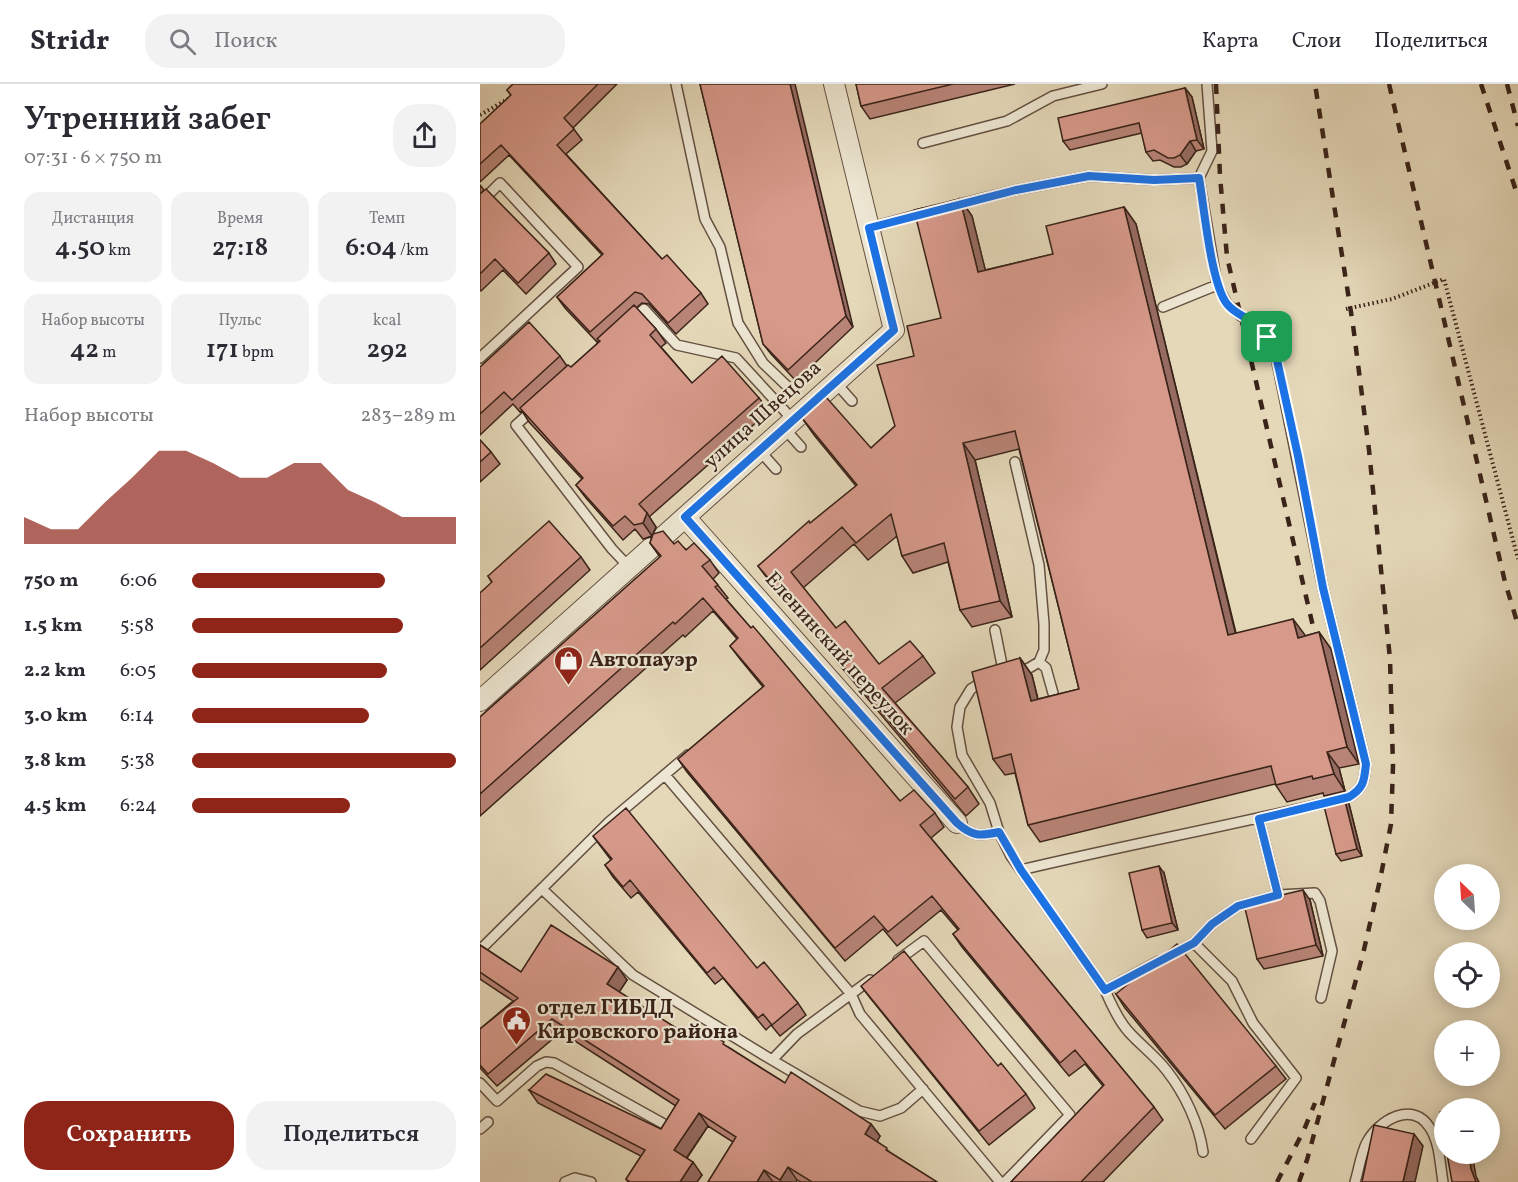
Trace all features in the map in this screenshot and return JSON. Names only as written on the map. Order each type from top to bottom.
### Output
[{"type":"street","points":[[834,84],[869,228]]},
{"type":"street","name":"улица Швецова","points":[[480,701],[894,330],[869,228]]},
{"type":"street","name":"Еленинский переулок","points":[[685,517],[957,823]]},
{"type":"lane","points":[[676,84],[705,219],[720,247],[738,323],[763,363],[788,387]]},
{"type":"lane","points":[[923,142],[1007,121],[1053,96],[1102,84]]},
{"type":"lane","points":[[1021,870],[1110,849],[1259,819],[1349,797],[1359,791],[1364,780],[1366,764],[1323,588],[1275,351],[1267,337],[1254,323],[1227,304],[1217,285],[1199,178],[1212,151],[1208,84]]},
{"type":"lane","points":[[942,209],[1016,190],[1089,176],[1154,180],[1199,178]]},
{"type":"lane","points":[[480,203],[500,183],[578,267],[480,358]]},
{"type":"lane","points":[[869,228],[932,212]]},
{"type":"lane","points":[[1163,307],[1217,285]]},
{"type":"lane","points":[[627,325],[644,309],[677,345],[736,358],[789,424],[801,447]]},
{"type":"lane","points":[[835,382],[852,401]]},
{"type":"lane","points":[[542,402],[516,425],[628,567]]},
{"type":"lane","points":[[759,450],[776,469]]},
{"type":"lane","points":[[1015,462],[1039,565],[1044,650],[1039,662],[1029,668],[985,680],[971,689],[960,707],[957,727],[962,755],[990,803],[999,832],[1021,870],[1105,990],[1114,1010],[1128,1031],[1149,1049],[1168,1072],[1200,1132],[1203,1152]]},
{"type":"lane","points":[[995,630],[1004,675]]},
{"type":"lane","points":[[1039,662],[1046,668],[1056,704]]},
{"type":"lane","points":[[480,950],[609,822],[693,752]]},
{"type":"lane","points":[[665,775],[851,994],[860,1014],[1000,1182]]},
{"type":"lane","points":[[1259,819],[1278,895]]},
{"type":"lane","points":[[957,823],[968,833],[983,836],[999,832]]},
{"type":"lane","points":[[542,889],[633,975],[859,1111],[880,1116],[901,1108],[923,1089]]},
{"type":"lane","points":[[1105,990],[1194,943],[1212,924],[1238,906],[1278,895],[1315,893],[1320,901],[1332,951],[1321,998]]},
{"type":"lane","points":[[887,967],[924,941],[1070,1116],[1005,1182]]},
{"type":"lane","points":[[1194,943],[1232,981],[1253,1023],[1296,1078],[1251,1139]]},
{"type":"lane","points":[[772,1060],[797,1034],[878,974]]},
{"type":"lane","points":[[480,1083],[497,1101],[537,1066],[546,1062],[554,1064],[671,1128]]},
{"type":"lane","points":[[1355,1182],[1366,1143],[1379,1124],[1399,1114],[1418,1116],[1430,1127],[1438,1151],[1443,1182]]},
{"type":"lane","points":[[480,1129],[488,1122]]},
{"type":"lane","points":[[565,1182],[575,1178],[591,1182]]},
{"type":"path","points":[[480,115],[516,93]]},
{"type":"path","points":[[1346,309],[1408,294],[1444,279],[1518,559]]},
{"type":"building","points":[[513,84],[598,84],[564,118],[574,129],[557,145],[662,259],[667,255],[701,293],[668,323],[642,294],[635,292],[590,332],[557,297],[603,254],[501,145],[480,164],[480,124],[511,95],[507,90]]},
{"type":"building","points":[[700,84],[790,84],[846,316],[788,370],[763,344]]},
{"type":"building","points":[[856,84],[953,84],[861,106]]},
{"type":"building","points":[[1185,88],[1197,140],[1190,141],[1180,155],[1174,158],[1168,158],[1154,150],[1146,152],[1139,123],[1063,141],[1058,118]]},
{"type":"building","points":[[486,189],[549,253],[518,283],[495,259],[480,274],[480,194]]},
{"type":"building","points":[[960,199],[978,272],[1053,254],[1046,226],[1124,207],[1228,635],[1293,619],[1298,638],[1319,632],[1347,747],[1327,752],[1334,774],[1313,779],[1312,776],[1276,785],[1271,766],[1028,825],[1011,754],[993,759],[972,672],[1020,658],[1031,701],[1079,689],[1015,431],[963,443],[1000,601],[960,610],[944,543],[902,556],[891,514],[856,543],[842,527],[791,572],[836,628],[845,621],[879,664],[910,641],[923,656],[882,688],[968,787],[955,799],[758,566],[809,521],[810,523],[857,485],[802,418],[826,397],[871,448],[895,426],[877,365],[914,356],[907,326],[941,318],[914,210]]},
{"type":"building","points":[[634,305],[656,329],[650,335],[692,383],[722,356],[759,398],[639,504],[647,513],[643,523],[634,525],[625,516],[613,526],[576,485],[583,478],[520,408],[568,365],[571,367],[600,341],[597,339]]},
{"type":"building","points":[[529,322],[560,356],[512,400],[504,392],[480,414],[480,367]]},
{"type":"building","points":[[480,440],[491,452],[480,462]]},
{"type":"building","points":[[549,521],[581,557],[480,648],[480,593],[492,582],[488,576]]},
{"type":"building","points":[[663,531],[674,544],[678,541],[686,550],[694,543],[710,560],[702,566],[718,585],[715,587],[751,628],[753,626],[900,801],[914,790],[935,813],[920,825],[1154,1107],[1081,1182],[1011,1182],[1104,1085],[1075,1050],[1060,1063],[953,934],[959,929],[932,896],[888,932],[874,916],[835,948],[678,759],[764,686],[730,646],[738,638],[703,598],[480,794],[480,717],[661,556],[650,543],[653,534]]},
{"type":"building","points":[[1344,797],[1357,849],[1336,854],[1323,802]]},
{"type":"building","points":[[626,808],[757,968],[764,962],[798,1003],[772,1025],[763,1014],[758,1018],[714,967],[707,973],[630,880],[623,887],[605,865],[612,859],[593,836]]},
{"type":"building","points":[[1159,866],[1172,923],[1142,930],[1129,873]]},
{"type":"building","points":[[1303,890],[1316,945],[1257,959],[1244,904]]},
{"type":"building","points":[[551,925],[618,967],[607,984],[687,1035],[695,1023],[724,1042],[723,1044],[785,1083],[791,1072],[871,1124],[865,1134],[937,1182],[812,1182],[788,1167],[780,1180],[764,1170],[757,1182],[708,1182],[736,1137],[699,1113],[674,1150],[693,1162],[680,1182],[630,1182],[626,1179],[645,1150],[529,1090],[546,1074],[661,1129],[679,1100],[552,1019],[488,1074],[480,1065],[480,1029],[518,998],[480,972],[480,945],[521,972]]},
{"type":"building","points":[[1177,944],[1276,1066],[1215,1115],[1116,994]]},
{"type":"building","points":[[904,951],[998,1066],[1001,1063],[1026,1094],[979,1131],[861,986]]},
{"type":"building","points":[[1374,1125],[1414,1134],[1403,1182],[1362,1182]]},
{"type":"building","points":[[1449,1164],[1470,1164],[1476,1182],[1452,1182]]},
{"type":"railway","points":[[1216,84],[1220,176],[1227,257],[1318,648]]},
{"type":"railway","points":[[1299,1182],[1363,954],[1380,880],[1391,824],[1393,766],[1390,659],[1369,450],[1353,325],[1315,84]]},
{"type":"railway","points":[[1389,84],[1505,582],[1518,625]]},
{"type":"railway","points":[[1481,84],[1518,197]]},
{"type":"railway","points":[[1507,84],[1518,126]]},
{"type":"railway","points":[[1277,1182],[1315,1103]]},
{"type":"place","name":"Автопауэр","points":[[568,686]]},
{"type":"place","name":"отдел ГИБДД Кировского района","points":[[516,1046]]},
{"type":"route","points":[[1089,176],[1154,180],[1199,178],[1217,285],[1227,304],[1254,323],[1267,337],[1275,351],[1323,588],[1366,764],[1364,780],[1359,791],[1349,797],[1259,819],[1278,895],[1238,906],[1212,924],[1194,943],[1105,990],[1011,856],[999,832],[983,836],[968,833],[957,823],[685,517],[894,330],[869,228],[1016,190],[1089,176]]}]
